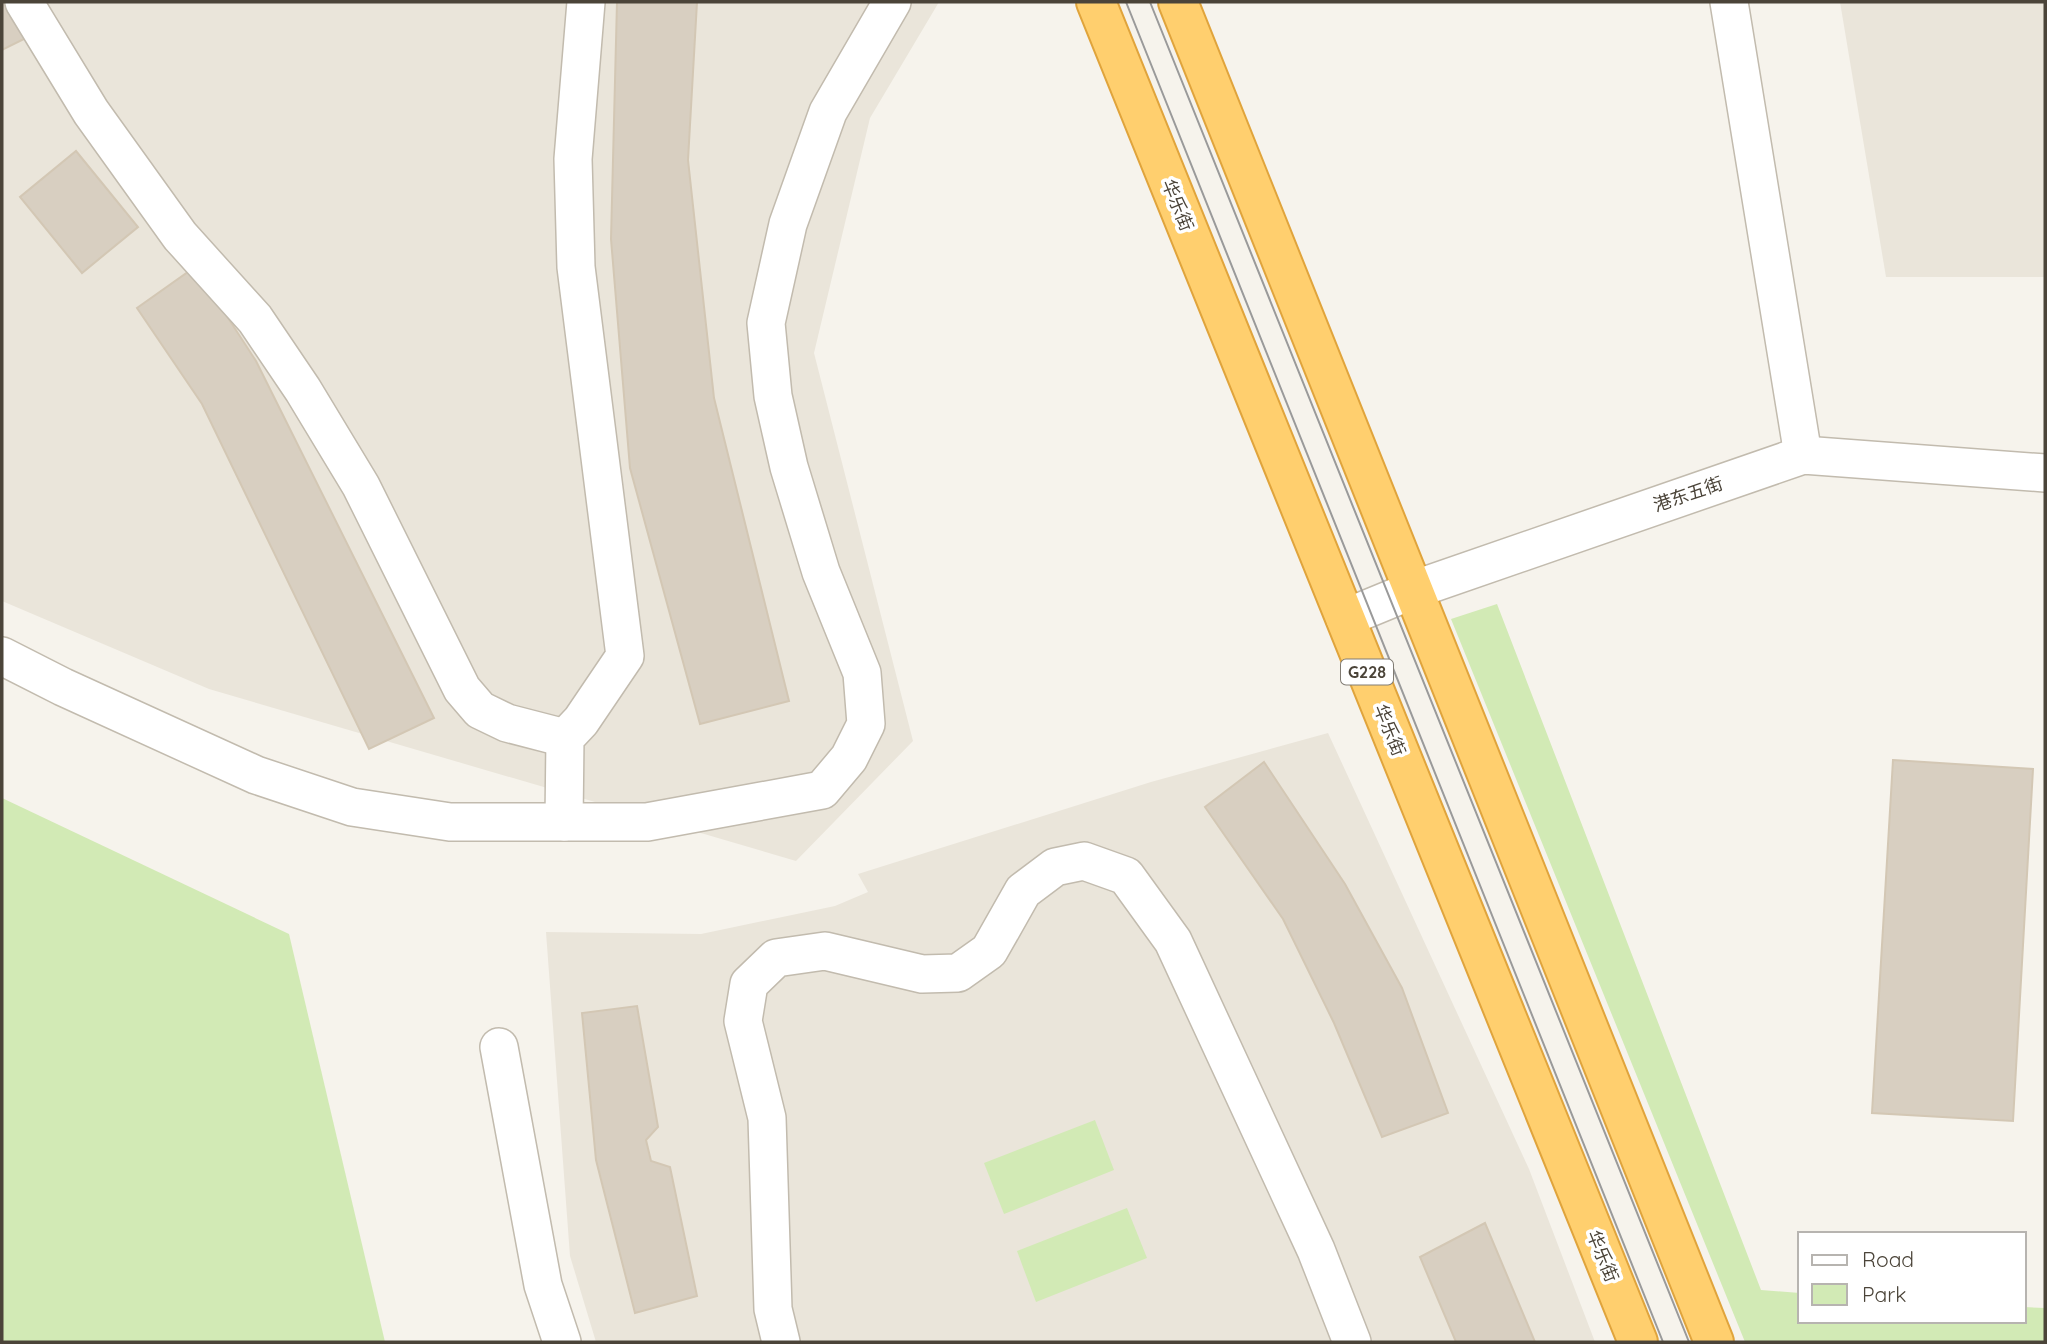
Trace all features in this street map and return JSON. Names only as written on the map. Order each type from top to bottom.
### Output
[{"type":"highway","name":"华乐街","points":[[1096,2],[1638,1342]]},
{"type":"highway","points":[[1178,2],[1713,1342]]},
{"type":"street","points":[[24,2],[99,123],[180,236],[255,319],[303,390],[361,486],[462,689],[480,710],[507,723],[565,738]]},
{"type":"street","points":[[564,822],[565,738],[581,721],[625,656],[576,267],[573,159],[586,2]]},
{"type":"street","points":[[2,656],[63,687],[257,775],[352,807],[450,822],[647,822],[822,790],[849,758],[866,724],[862,673],[821,572],[789,467],[773,396],[766,323],[788,224],[828,112],[892,2]]},
{"type":"street","points":[[1729,2],[1802,455]]},
{"type":"street","name":"港东五街","points":[[1345,618],[1413,590],[1802,455],[2045,473]]},
{"type":"street","points":[[780,1342],[774,1309],[767,1118],[743,1021],[749,984],[776,958],[825,951],[922,974],[958,973],[989,951],[1023,891],[1055,867],[1084,861],[1126,876],[1173,941],[1316,1250],[1352,1342]]},
{"type":"street","points":[[499,1048],[543,1285],[562,1342]]},
{"type":"shaded area","points":[[2,2],[939,2],[870,118],[814,353],[913,741],[796,861],[209,689],[2,601]]},
{"type":"shaded area","points":[[1840,2],[2045,2],[2045,277],[1886,277]]},
{"type":"shaded area","points":[[1328,733],[1529,1169],[1595,1342],[596,1342],[570,1256],[546,932],[701,934],[835,906],[868,892],[858,874],[1151,782]]},
{"type":"green space","points":[[1497,604],[1761,1290],[1798,1293],[1798,1323],[2026,1323],[2026,1307],[2045,1308],[2045,1342],[1745,1342],[1451,619]]},
{"type":"green space","points":[[2,798],[289,934],[385,1342],[2,1342]]},
{"type":"green space","points":[[1095,1120],[1114,1170],[1004,1214],[984,1163]]},
{"type":"green space","points":[[1127,1208],[1147,1258],[1036,1302],[1017,1251]]},
{"type":"building","points":[[2,2],[18,2],[34,34],[2,50]]},
{"type":"building","points":[[617,2],[697,2],[688,160],[714,398],[789,701],[700,724],[630,468],[611,239]]},
{"type":"building","points":[[76,151],[138,227],[82,273],[20,197]]},
{"type":"building","points":[[195,267],[256,361],[434,718],[369,749],[202,404],[137,308]]},
{"type":"building","points":[[1893,760],[2033,769],[2013,1121],[1872,1113]]},
{"type":"building","points":[[1264,762],[1345,884],[1402,988],[1448,1113],[1382,1137],[1334,1023],[1283,919],[1205,807]]},
{"type":"building","points":[[637,1006],[658,1127],[646,1140],[651,1161],[670,1167],[697,1296],[635,1313],[596,1160],[582,1013]]},
{"type":"building","points":[[1485,1223],[1535,1342],[1456,1342],[1420,1257]]},
{"type":"tram line","points":[[1126,2],[1663,1342]]},
{"type":"tram line","points":[[1150,2],[1689,1342]]}]
